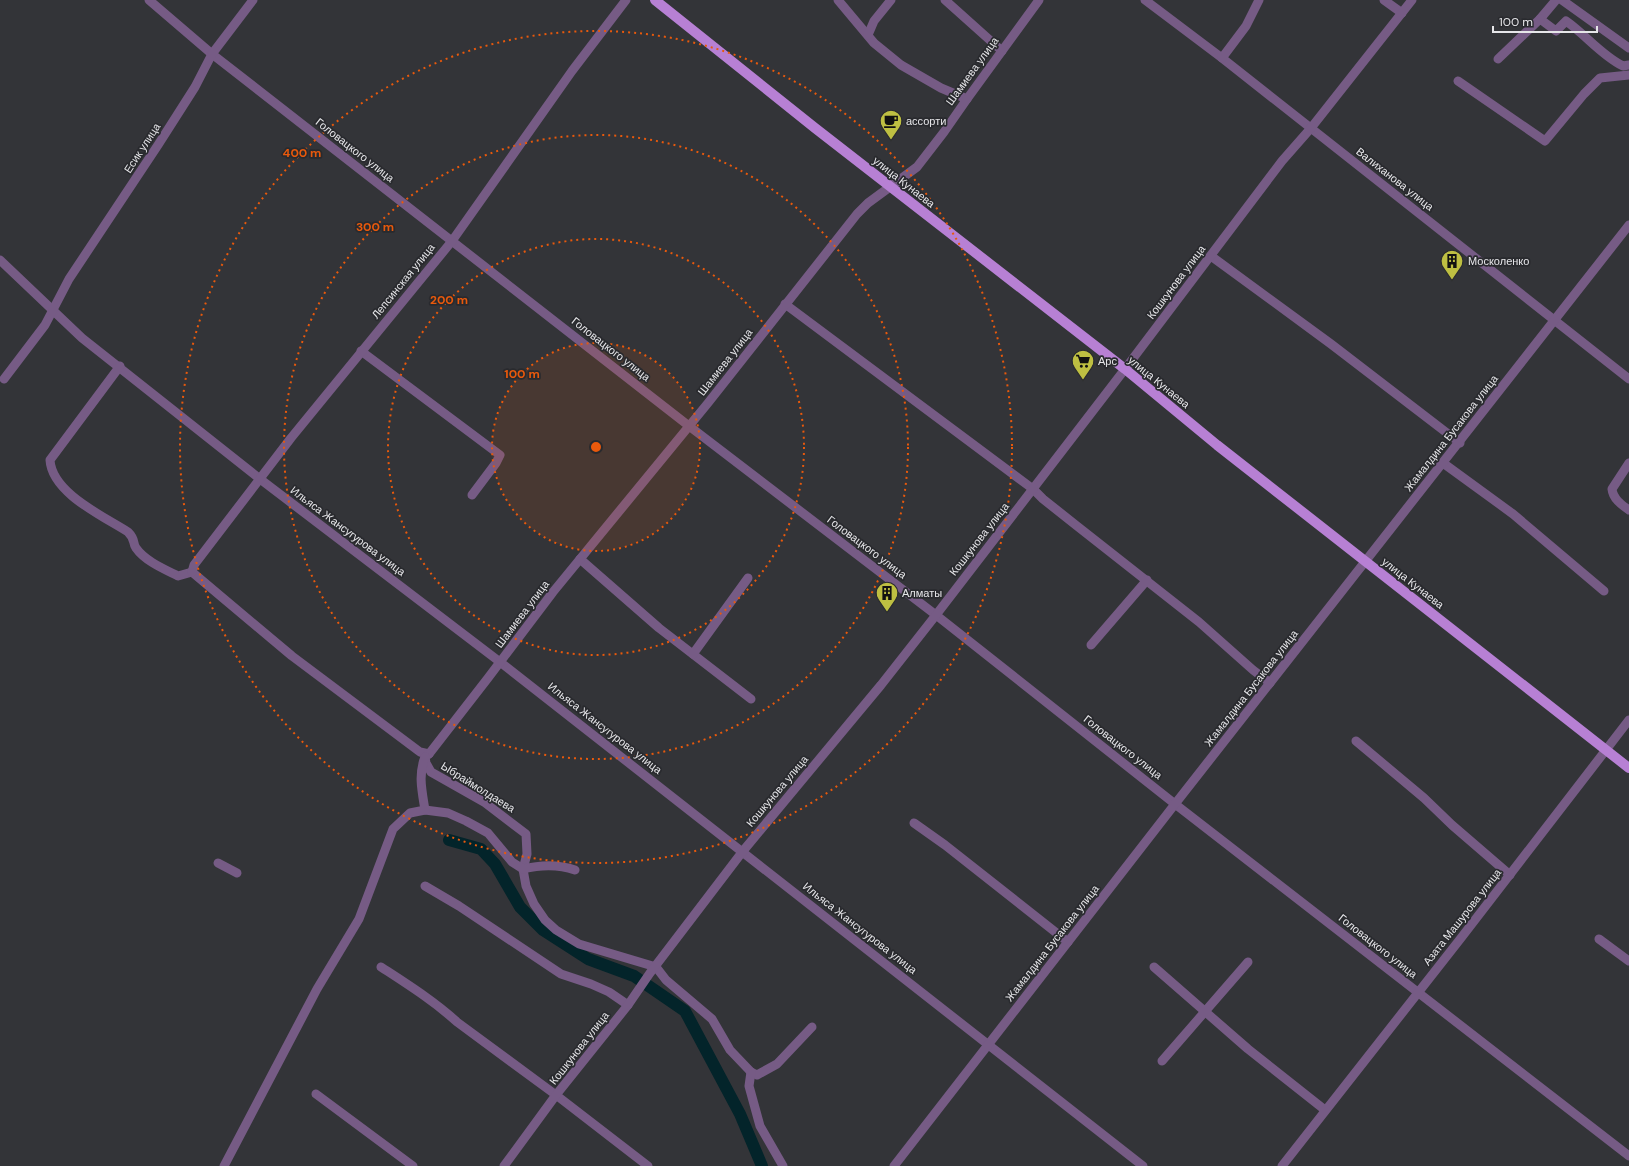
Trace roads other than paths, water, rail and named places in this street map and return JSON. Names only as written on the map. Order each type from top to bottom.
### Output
[{"type":"main road","name":"улица Кунаева","points":[[655,0],[1125,369],[1217,445],[1629,768]]},
{"type":"street","name":"Головацкого улица","points":[[149,0],[212,54],[689,426],[936,615],[1175,804],[1629,1156]]},
{"type":"street","name":"Есик улица","points":[[4,379],[45,325],[69,279],[104,228],[195,87],[212,54],[253,0]]},
{"type":"street","name":"Лепсинская улица","points":[[192,572],[194,565],[260,479],[361,351],[452,241],[572,71],[626,0]]},
{"type":"street","points":[[838,0],[874,44],[901,64],[941,88],[966,99]]},
{"type":"street","points":[[868,35],[874,21],[891,0]]},
{"type":"street","points":[[945,0],[1002,51]]},
{"type":"street","name":"Шамиева улица","points":[[427,755],[436,746],[548,598],[689,426],[857,214],[868,203],[917,167],[1039,0]]},
{"type":"street","name":"Валиханова улица","points":[[1145,0],[1222,58],[1629,379]]},
{"type":"street","points":[[1222,58],[1246,26],[1259,0]]},
{"type":"street","points":[[1384,0],[1402,13]]},
{"type":"street","name":"Кошкунова улица","points":[[504,1166],[556,1096],[628,1005],[742,851],[881,685],[1125,369],[1282,161],[1311,128],[1412,0]]},
{"type":"street","points":[[1498,59],[1540,19],[1556,0]]},
{"type":"street","points":[[1562,0],[1629,48]]},
{"type":"street","points":[[1540,19],[1556,31],[1566,21],[1577,28],[1613,61],[1623,66],[1629,65]]},
{"type":"street","points":[[1458,81],[1545,142],[1584,94],[1600,78],[1629,76]]},
{"type":"street","name":"Жамалдина Бусакова улица","points":[[894,1166],[1175,804],[1460,443],[1629,225]]},
{"type":"street","points":[[1211,256],[1331,344],[1460,443]]},
{"type":"street","name":"Ильяса Жансугурова улица","points":[[0,260],[82,338],[120,366],[260,479],[500,662],[1143,1166]]},
{"type":"street","points":[[785,304],[1033,489],[1054,508],[1199,622],[1253,670],[1270,683]]},
{"type":"street","points":[[361,351],[500,455],[496,463],[472,495]]},
{"type":"street","points":[[120,366],[50,460],[50,468],[55,479],[65,491],[128,532],[134,538],[135,547],[147,558],[178,576],[192,572],[238,612],[332,688],[420,752],[427,755],[421,768],[420,780],[425,810]]},
{"type":"street","points":[[1444,462],[1513,514],[1604,591]]},
{"type":"street","points":[[1629,463],[1612,489],[1612,494],[1619,503],[1629,510]]},
{"type":"street","points":[[580,559],[660,628],[751,699]]},
{"type":"street","points":[[693,654],[748,578]]},
{"type":"street","points":[[1091,645],[1147,580]]},
{"type":"street","name":"Азата Машурова улица","points":[[1282,1166],[1510,875],[1629,720]]},
{"type":"street","points":[[1356,741],[1424,798],[1452,825],[1510,875]]},
{"type":"street","name":"Ыбраймолдаева","points":[[427,755],[426,764],[431,772],[484,802],[505,816],[526,834],[527,854],[523,869],[526,886],[534,904],[545,920],[556,930],[579,944],[632,961],[653,970]]},
{"type":"street","points":[[224,1166],[317,989],[360,919],[393,829],[410,813],[425,810],[448,813],[466,821],[488,833],[512,862],[523,869],[538,866],[569,868],[575,870]]},
{"type":"street","points":[[914,823],[945,845],[1068,942]]},
{"type":"street","points":[[218,863],[237,873]]},
{"type":"street","points":[[425,886],[459,906],[562,974],[609,992],[628,1005]]},
{"type":"street","points":[[1599,939],[1629,961]]},
{"type":"street","points":[[1162,1062],[1248,962]]},
{"type":"street","points":[[381,967],[419,992],[478,1039],[648,1166]]},
{"type":"street","points":[[1154,968],[1248,1049],[1325,1110]]},
{"type":"street","points":[[653,970],[712,1019],[730,1050],[750,1072],[757,1075],[777,1064],[812,1027]]},
{"type":"street","points":[[750,1072],[749,1086],[760,1126],[783,1166]]},
{"type":"street","points":[[316,1094],[414,1166]]},
{"type":"waterway","points":[[449,840],[481,849],[495,864],[520,907],[543,930],[588,959],[634,976],[685,1011],[740,1114],[762,1166]]},
{"type":"place","name":"ассорти","points":[[891,140]]},
{"type":"place","name":"Москоленко","points":[[1452,280]]},
{"type":"place","name":"Арс","points":[[1083,380]]},
{"type":"place","name":"Алматы","points":[[887,612]]}]
